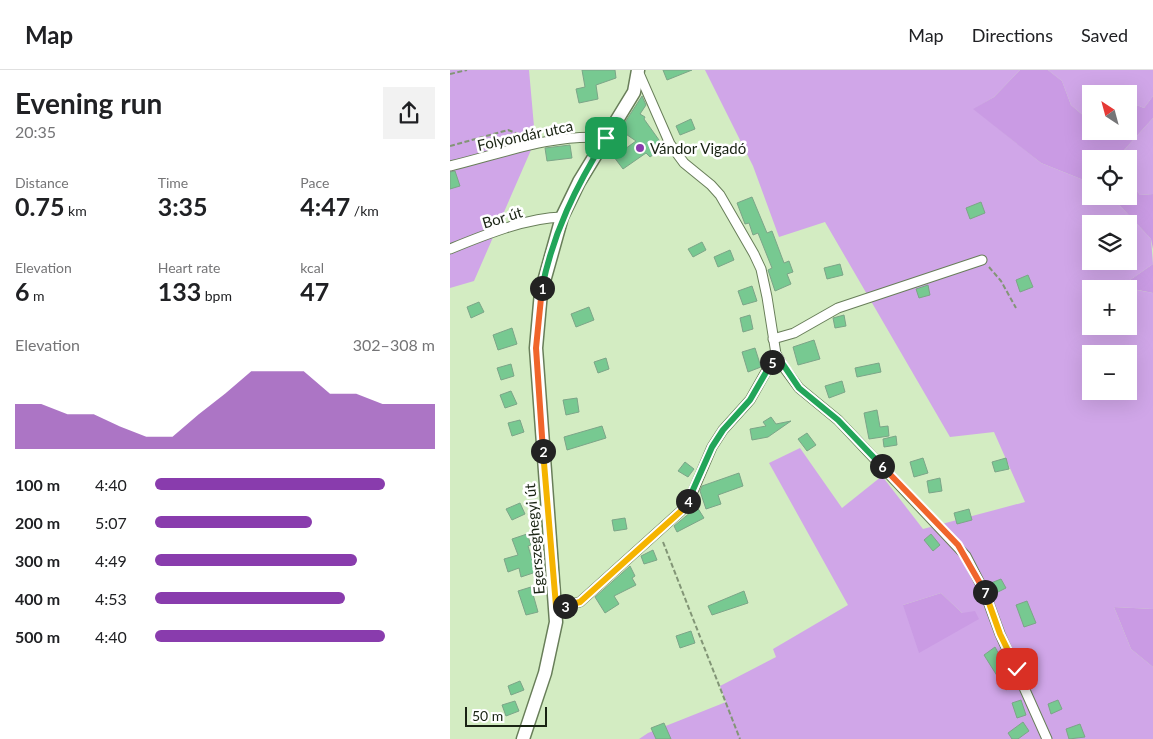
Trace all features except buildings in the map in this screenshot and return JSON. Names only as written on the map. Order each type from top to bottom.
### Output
[{"type":"street","name":"Egerszeghegyi út","points":[[523,739],[552,650],[556,606],[536,348],[541,292],[562,217],[579,182],[634,92],[638,71]]},
{"type":"street","name":"Egerszeghegyi út","points":[[638,71],[670,144],[684,163],[720,195],[754,254],[761,269],[776,354]]},
{"type":"street","name":"Folyondár utca","points":[[450,166],[556,140],[587,136],[606,138]]},
{"type":"street","name":"Bor út","points":[[450,248],[512,227],[549,217],[562,217]]},
{"type":"street","points":[[773,339],[794,333],[838,308],[982,260]]},
{"type":"street","points":[[556,606],[580,602],[681,511],[712,447],[723,430],[750,400],[776,354],[799,388],[838,420],[966,556],[985,593],[1000,634],[1047,739]]},
{"type":"path","points":[[450,74],[467,70]]},
{"type":"path","points":[[450,146],[508,130],[518,134],[523,148]]},
{"type":"path","points":[[982,260],[1002,281],[1016,308]]},
{"type":"path","points":[[659,530],[740,739]]},
{"type":"shaded area","points":[[450,70],[529,70],[536,149],[531,150],[474,281],[450,288]]},
{"type":"shaded area","points":[[705,70],[1020,70],[994,97],[974,109],[1041,163],[1082,179],[1082,205],[1119,205],[1129,215],[1082,215],[1082,270],[1137,270],[1137,224],[1151,239],[1153,264],[1130,280],[1082,280],[1082,335],[1137,335],[1137,290],[1153,293],[1153,609],[1114,607],[1131,649],[1153,667],[1153,739],[639,739],[648,733],[726,702],[720,686],[776,657],[773,649],[848,605],[769,463],[800,448],[842,508],[882,476],[923,529],[1025,502],[994,432],[950,437],[825,222],[779,237],[753,166]],"holes":[[[941,593],[962,613],[903,605]]]},
{"type":"shaded area","points":[[1020,70],[1048,70],[1062,81],[1071,105],[1082,114],[1082,140],[1133,140],[1124,150],[1082,150],[1082,179],[1041,163],[973,109],[994,97]]},
{"type":"shaded area","points":[[1048,70],[1153,70],[1153,96],[1144,108],[1138,106],[1138,85],[1082,85],[1082,114],[1071,105],[1062,81]]},
{"type":"shaded area","points":[[1153,96],[1153,118],[1138,135],[1138,106],[1144,108]]},
{"type":"shaded area","points":[[1153,118],[1153,194],[1140,195],[1137,191],[1137,150],[1124,150],[1133,140],[1138,140],[1138,135]]},
{"type":"shaded area","points":[[1137,191],[1140,195],[1153,194],[1153,249],[1151,239],[1137,224],[1137,215],[1129,215],[1119,205],[1137,205]]},
{"type":"shaded area","points":[[1153,264],[1153,293],[1137,290],[1137,280],[1130,280]]},
{"type":"shaded area","points":[[941,593],[962,613],[975,611],[979,619],[919,653],[903,605]]},
{"type":"shaded area","points":[[1114,607],[1153,609],[1153,667],[1131,649]]},
{"type":"place","name":"Vándor Vigadó","points":[[640,148]]},
{"type":"route","points":[[606,138],[579,182],[562,217],[544,278],[538,317],[536,348],[556,606],[563,607],[580,602],[646,540],[681,511],[691,496],[712,447],[723,430],[750,400],[776,354],[799,388],[838,420],[958,545],[973,568],[985,593],[1000,634],[1017,669]]}]
